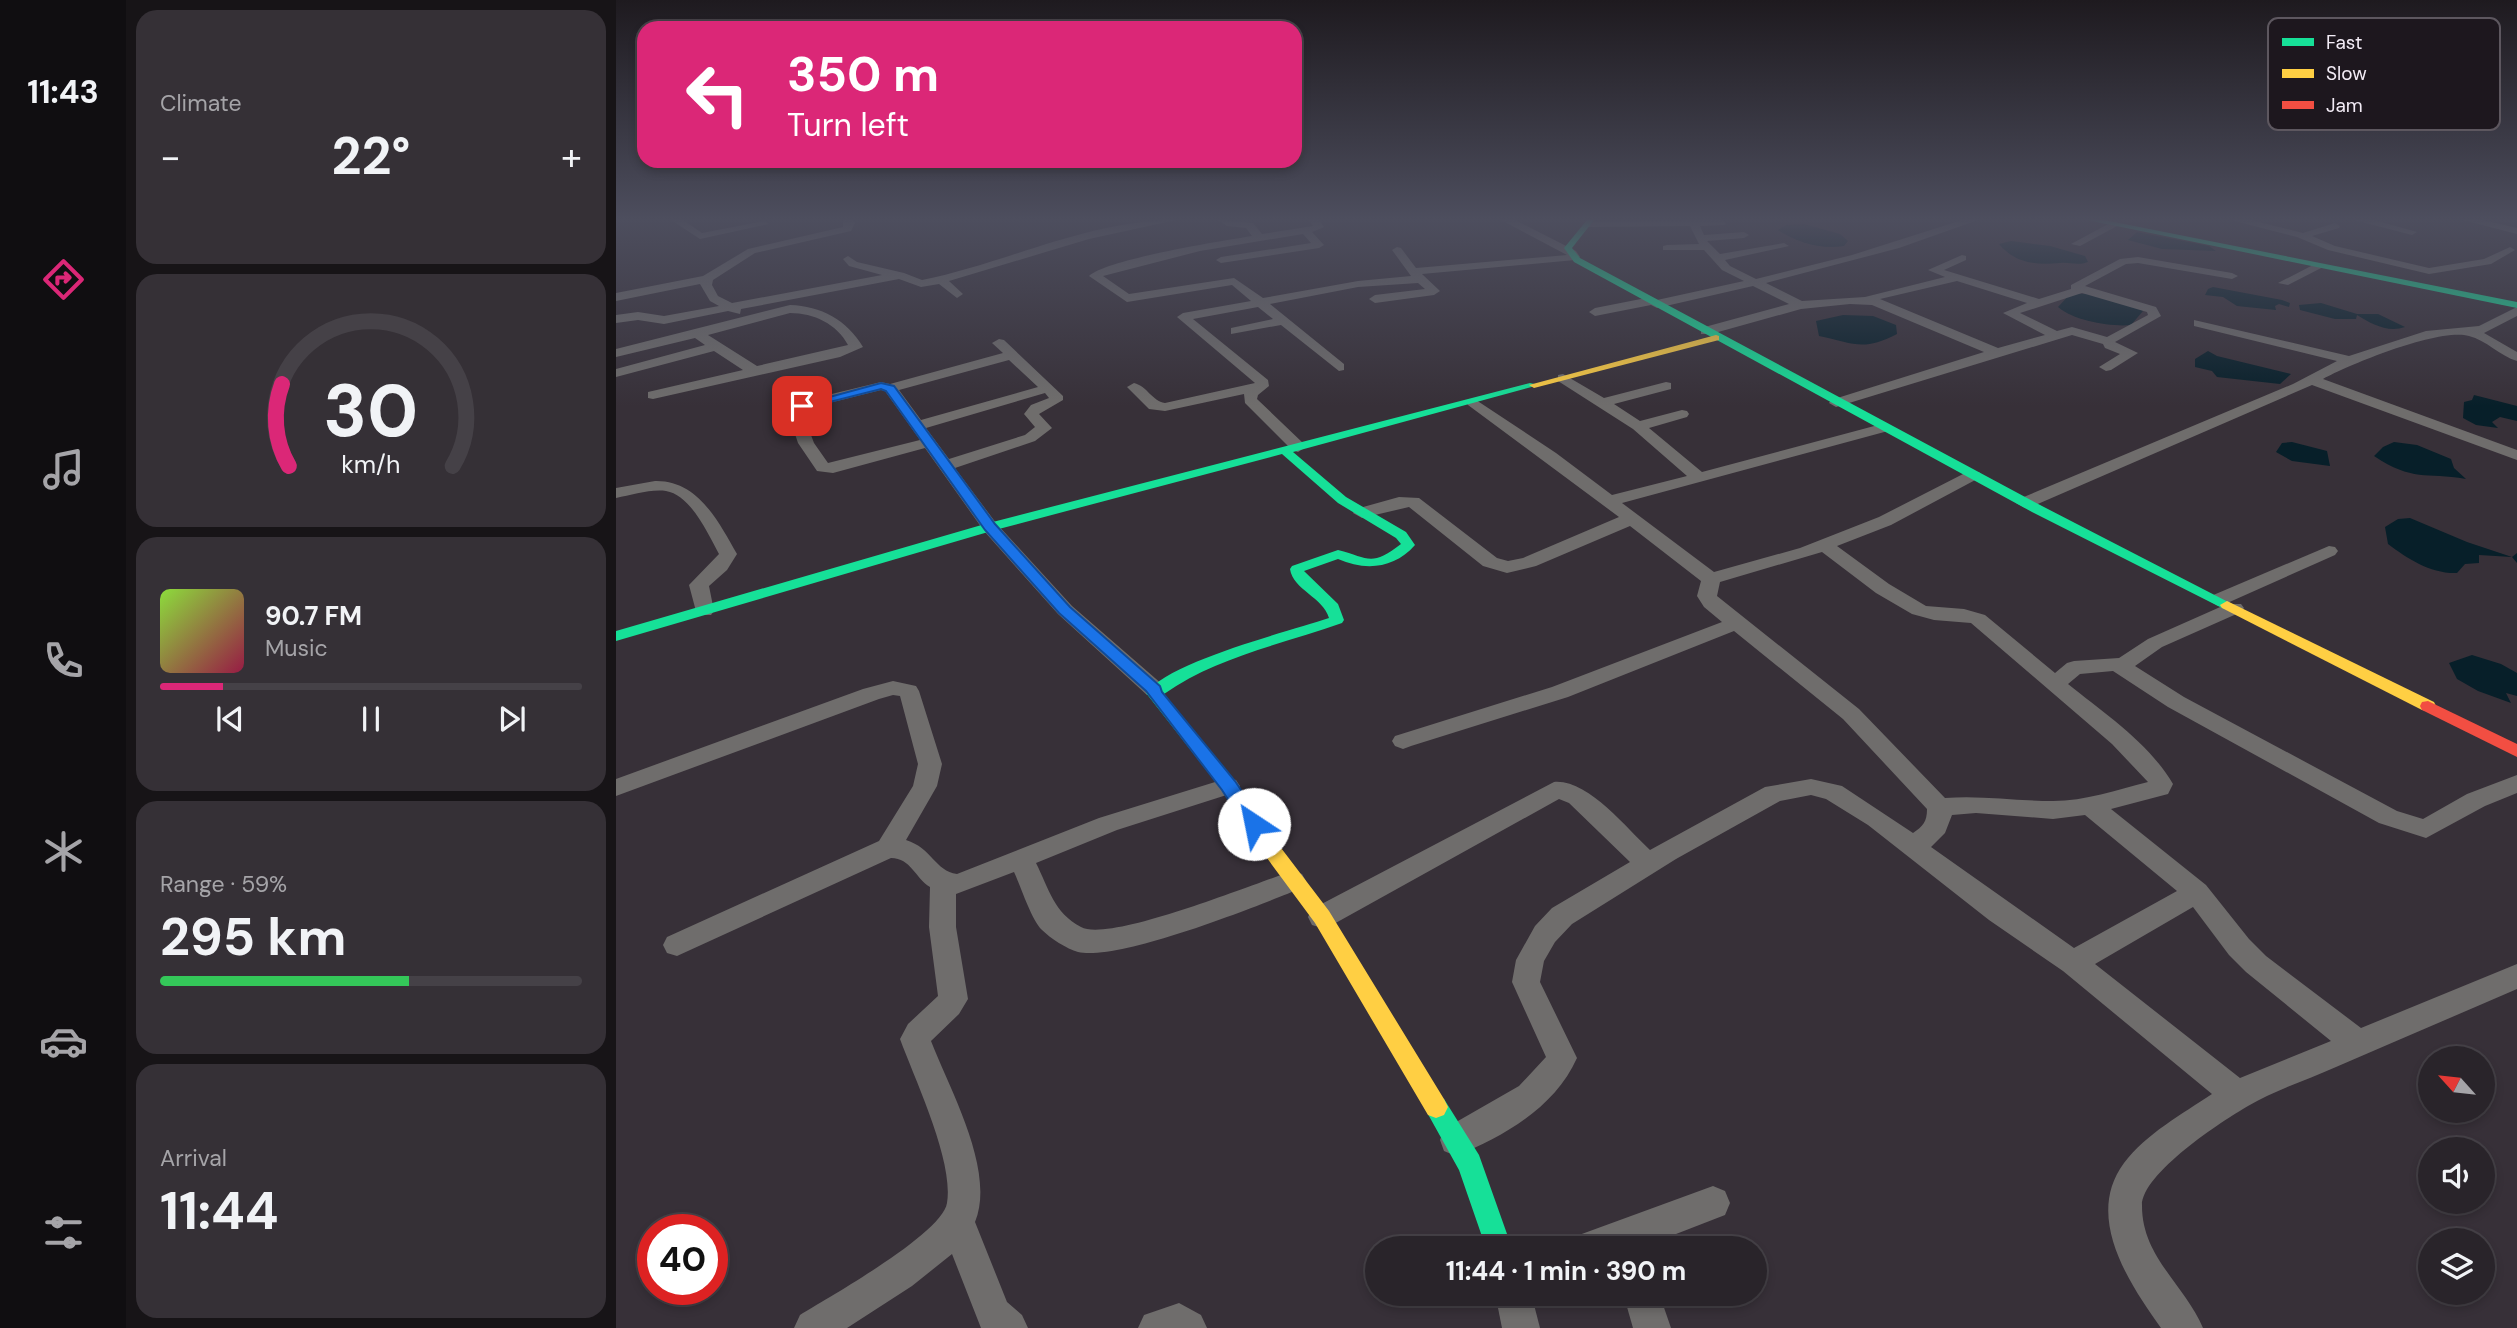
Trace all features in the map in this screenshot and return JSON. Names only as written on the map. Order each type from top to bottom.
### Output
[{"type":"street","points":[[616,297],[692,282]]},
{"type":"street","points":[[707,282],[714,298],[747,320]]},
{"type":"street","points":[[616,319],[638,316],[664,320],[863,282]]},
{"type":"street","points":[[916,282],[949,287],[967,282]]},
{"type":"street","points":[[949,287],[963,282]]},
{"type":"street","points":[[1104,282],[1127,298],[1224,282]]},
{"type":"street","points":[[1237,282],[1339,367]]},
{"type":"street","points":[[1262,386],[1263,383],[1182,319],[1373,282]]},
{"type":"street","points":[[1375,299],[1434,291],[1424,282]]},
{"type":"street","points":[[1619,282],[1836,403],[2025,503],[2517,751]]},
{"type":"street","points":[[1595,312],[1755,282],[1800,305]]},
{"type":"street","points":[[616,636],[990,527],[1563,378],[1800,305],[1868,300],[1883,293],[1938,282]]},
{"type":"street","points":[[1971,282],[2039,303]]},
{"type":"street","points":[[2085,282],[2075,287],[2152,310],[2155,316],[2108,341]]},
{"type":"street","points":[[2400,282],[2517,305]]},
{"type":"street","points":[[2420,286],[2422,282]]},
{"type":"street","points":[[2057,336],[2009,313],[2079,290]]},
{"type":"street","points":[[1868,300],[1897,309],[2000,354]]},
{"type":"street","points":[[616,353],[805,308],[844,330],[856,347],[653,395]]},
{"type":"street","points":[[2025,503],[2312,380],[2349,360],[2426,335],[2483,330],[2517,311]]},
{"type":"street","points":[[1236,331],[1284,321]]},
{"type":"street","points":[[2198,323],[2349,360]]},
{"type":"street","points":[[2468,330],[2517,357]]},
{"type":"street","points":[[1836,403],[1920,375],[2072,331],[2108,341],[2110,345],[2131,353],[2106,367]]},
{"type":"street","points":[[697,334],[755,371]]},
{"type":"street","points":[[944,466],[1041,432],[1044,428],[1031,414],[1036,408],[1056,400],[1048,388],[999,343]]},
{"type":"street","points":[[618,368],[717,346]]},
{"type":"street","points":[[927,443],[833,468],[820,466],[806,443],[795,413],[808,404],[874,387],[890,388],[1012,355]]},
{"type":"street","points":[[1563,378],[1638,426],[1700,478]]},
{"type":"street","points":[[2312,380],[2517,455]]},
{"type":"street","points":[[1134,387],[1154,405],[1165,407],[1262,386]]},
{"type":"street","points":[[1155,690],[1213,664],[1337,620],[1333,607],[1298,575],[1297,569],[1338,554],[1359,563],[1371,564],[1401,552],[1408,545],[1401,535],[1378,519],[1362,513],[1292,449],[1250,400],[1251,394],[1262,386]]},
{"type":"street","points":[[1601,403],[1666,386]]},
{"type":"street","points":[[890,388],[990,527],[1065,610],[1155,690],[1154,693],[1228,786],[1293,881],[1322,917],[1470,1164],[1495,1236]]},
{"type":"street","points":[[916,426],[1048,388]]},
{"type":"street","points":[[1472,402],[1611,501],[1711,579]]},
{"type":"street","points":[[1638,426],[1682,414]]},
{"type":"street","points":[[1611,501],[1883,428]]},
{"type":"street","points":[[1711,579],[1824,545],[1885,521],[1973,475]]},
{"type":"street","points":[[616,493],[661,487],[676,488],[708,519],[728,554],[720,566],[699,585],[704,611]]},
{"type":"street","points":[[1362,513],[1399,502],[1413,502],[1490,562],[1507,567],[1528,562],[1633,518]]},
{"type":"street","points":[[1824,545],[1918,610],[1937,615],[1963,614],[1978,619],[2120,739],[2156,776],[2161,785],[2159,788],[2090,806],[2053,810],[1976,804],[1939,807]]},
{"type":"street","points":[[2053,685],[2074,668],[2118,665],[2155,642],[2329,551]]},
{"type":"street","points":[[1711,579],[1707,596],[1711,603],[1852,714],[1939,807],[1940,820],[1936,828],[1913,847]]},
{"type":"street","points":[[1403,741],[1560,692],[1737,624]]},
{"type":"street","points":[[2118,665],[2217,725],[2388,817],[2410,825],[2426,829],[2476,800],[2517,783]]},
{"type":"street","points":[[616,788],[872,694],[900,688],[908,691],[912,699],[930,764],[925,786],[888,848]]},
{"type":"street","points":[[677,945],[888,848],[903,846],[912,849],[935,880],[944,884],[958,884],[1108,824],[1228,786]]},
{"type":"street","points":[[1456,1140],[1541,1089],[1555,1074],[1562,1058],[1526,982],[1530,960],[1545,934],[1562,916],[1774,793],[1811,787],[1833,792],[2073,962],[2237,1095]]},
{"type":"street","points":[[1322,917],[1554,791],[1565,790],[1578,797],[1648,864]]},
{"type":"street","points":[[2090,806],[2197,892],[2239,947],[2256,964],[2358,1044]]},
{"type":"street","points":[[1021,858],[1049,921],[1080,941],[1108,940],[1134,934],[1225,907],[1293,881]]},
{"type":"street","points":[[813,1328],[919,1259],[958,1224],[964,1205],[961,1166],[915,1039],[920,1029],[946,1010],[953,999],[940,917],[944,884]]},
{"type":"street","points":[[2073,962],[2197,892]]},
{"type":"street","points":[[2184,1328],[2146,1276],[2130,1240],[2124,1204],[2134,1176],[2165,1145],[2237,1095],[2517,976]]},
{"type":"street","points":[[1632,1236],[1713,1203]]},
{"type":"street","points":[[958,1224],[994,1315],[1009,1328]]},
{"type":"street","points":[[1516,1306],[1521,1328]]},
{"type":"street","points":[[1644,1306],[1652,1328]]},
{"type":"street","points":[[1157,1328],[1179,1322],[1188,1328]]},
{"type":"water","points":[[2213,287],[2290,303],[2289,307],[2279,304],[2275,306],[2276,310],[2237,306],[2223,297],[2205,295],[2208,289]]},
{"type":"water","points":[[2071,293],[2088,294],[2139,307],[2143,311],[2131,325],[2093,322],[2073,316],[2058,307]]},
{"type":"water","points":[[2321,303],[2357,314],[2378,314],[2405,327],[2386,328],[2357,315],[2356,319],[2335,319],[2300,310],[2299,305]]},
{"type":"water","points":[[1843,315],[1873,316],[1896,325],[1897,334],[1866,344],[1819,336],[1816,321]]},
{"type":"water","points":[[2208,351],[2217,356],[2291,374],[2280,384],[2217,377],[2212,371],[2195,367],[2195,359]]},
{"type":"water","points":[[2474,395],[2517,406],[2517,421],[2500,417],[2492,422],[2498,428],[2476,425],[2463,418],[2464,402],[2472,400]]},
{"type":"water","points":[[2292,442],[2327,451],[2330,466],[2292,461],[2276,452],[2282,443]]},
{"type":"water","points":[[2394,442],[2417,445],[2451,459],[2454,468],[2466,479],[2409,473],[2374,456],[2383,447]]},
{"type":"water","points":[[2410,518],[2512,557],[2479,555],[2479,563],[2465,564],[2457,573],[2429,568],[2388,544],[2385,527],[2398,519]]},
{"type":"water","points":[[2472,655],[2501,664],[2517,673],[2517,696],[2506,693],[2511,703],[2478,691],[2457,679],[2449,663]]},
{"type":"traffic: fast","points":[[1618,282],[2037,509],[2227,605]]},
{"type":"traffic: fast","points":[[2401,282],[2517,305]]},
{"type":"traffic: fast","points":[[616,636],[990,527],[1534,385]]},
{"type":"traffic: fast","points":[[1268,845],[1228,786],[1154,693],[1171,681],[1215,660],[1337,620],[1333,607],[1298,575],[1297,569],[1338,554],[1360,563],[1379,562],[1392,557],[1408,545],[1401,535],[1342,500],[1285,451]]},
{"type":"traffic: fast","points":[[1436,1107],[1470,1164],[1495,1236]]},
{"type":"traffic: slow","points":[[1534,385],[1716,338]]},
{"type":"traffic: slow","points":[[2227,605],[2428,706]]},
{"type":"traffic: slow","points":[[1268,845],[1322,917],[1436,1107]]},
{"type":"traffic: jam","points":[[2428,706],[2517,751]]},
{"type":"route","points":[[802,406],[881,386],[890,388],[990,527],[1065,610],[1155,690],[1154,693],[1228,786],[1254,824]]}]
